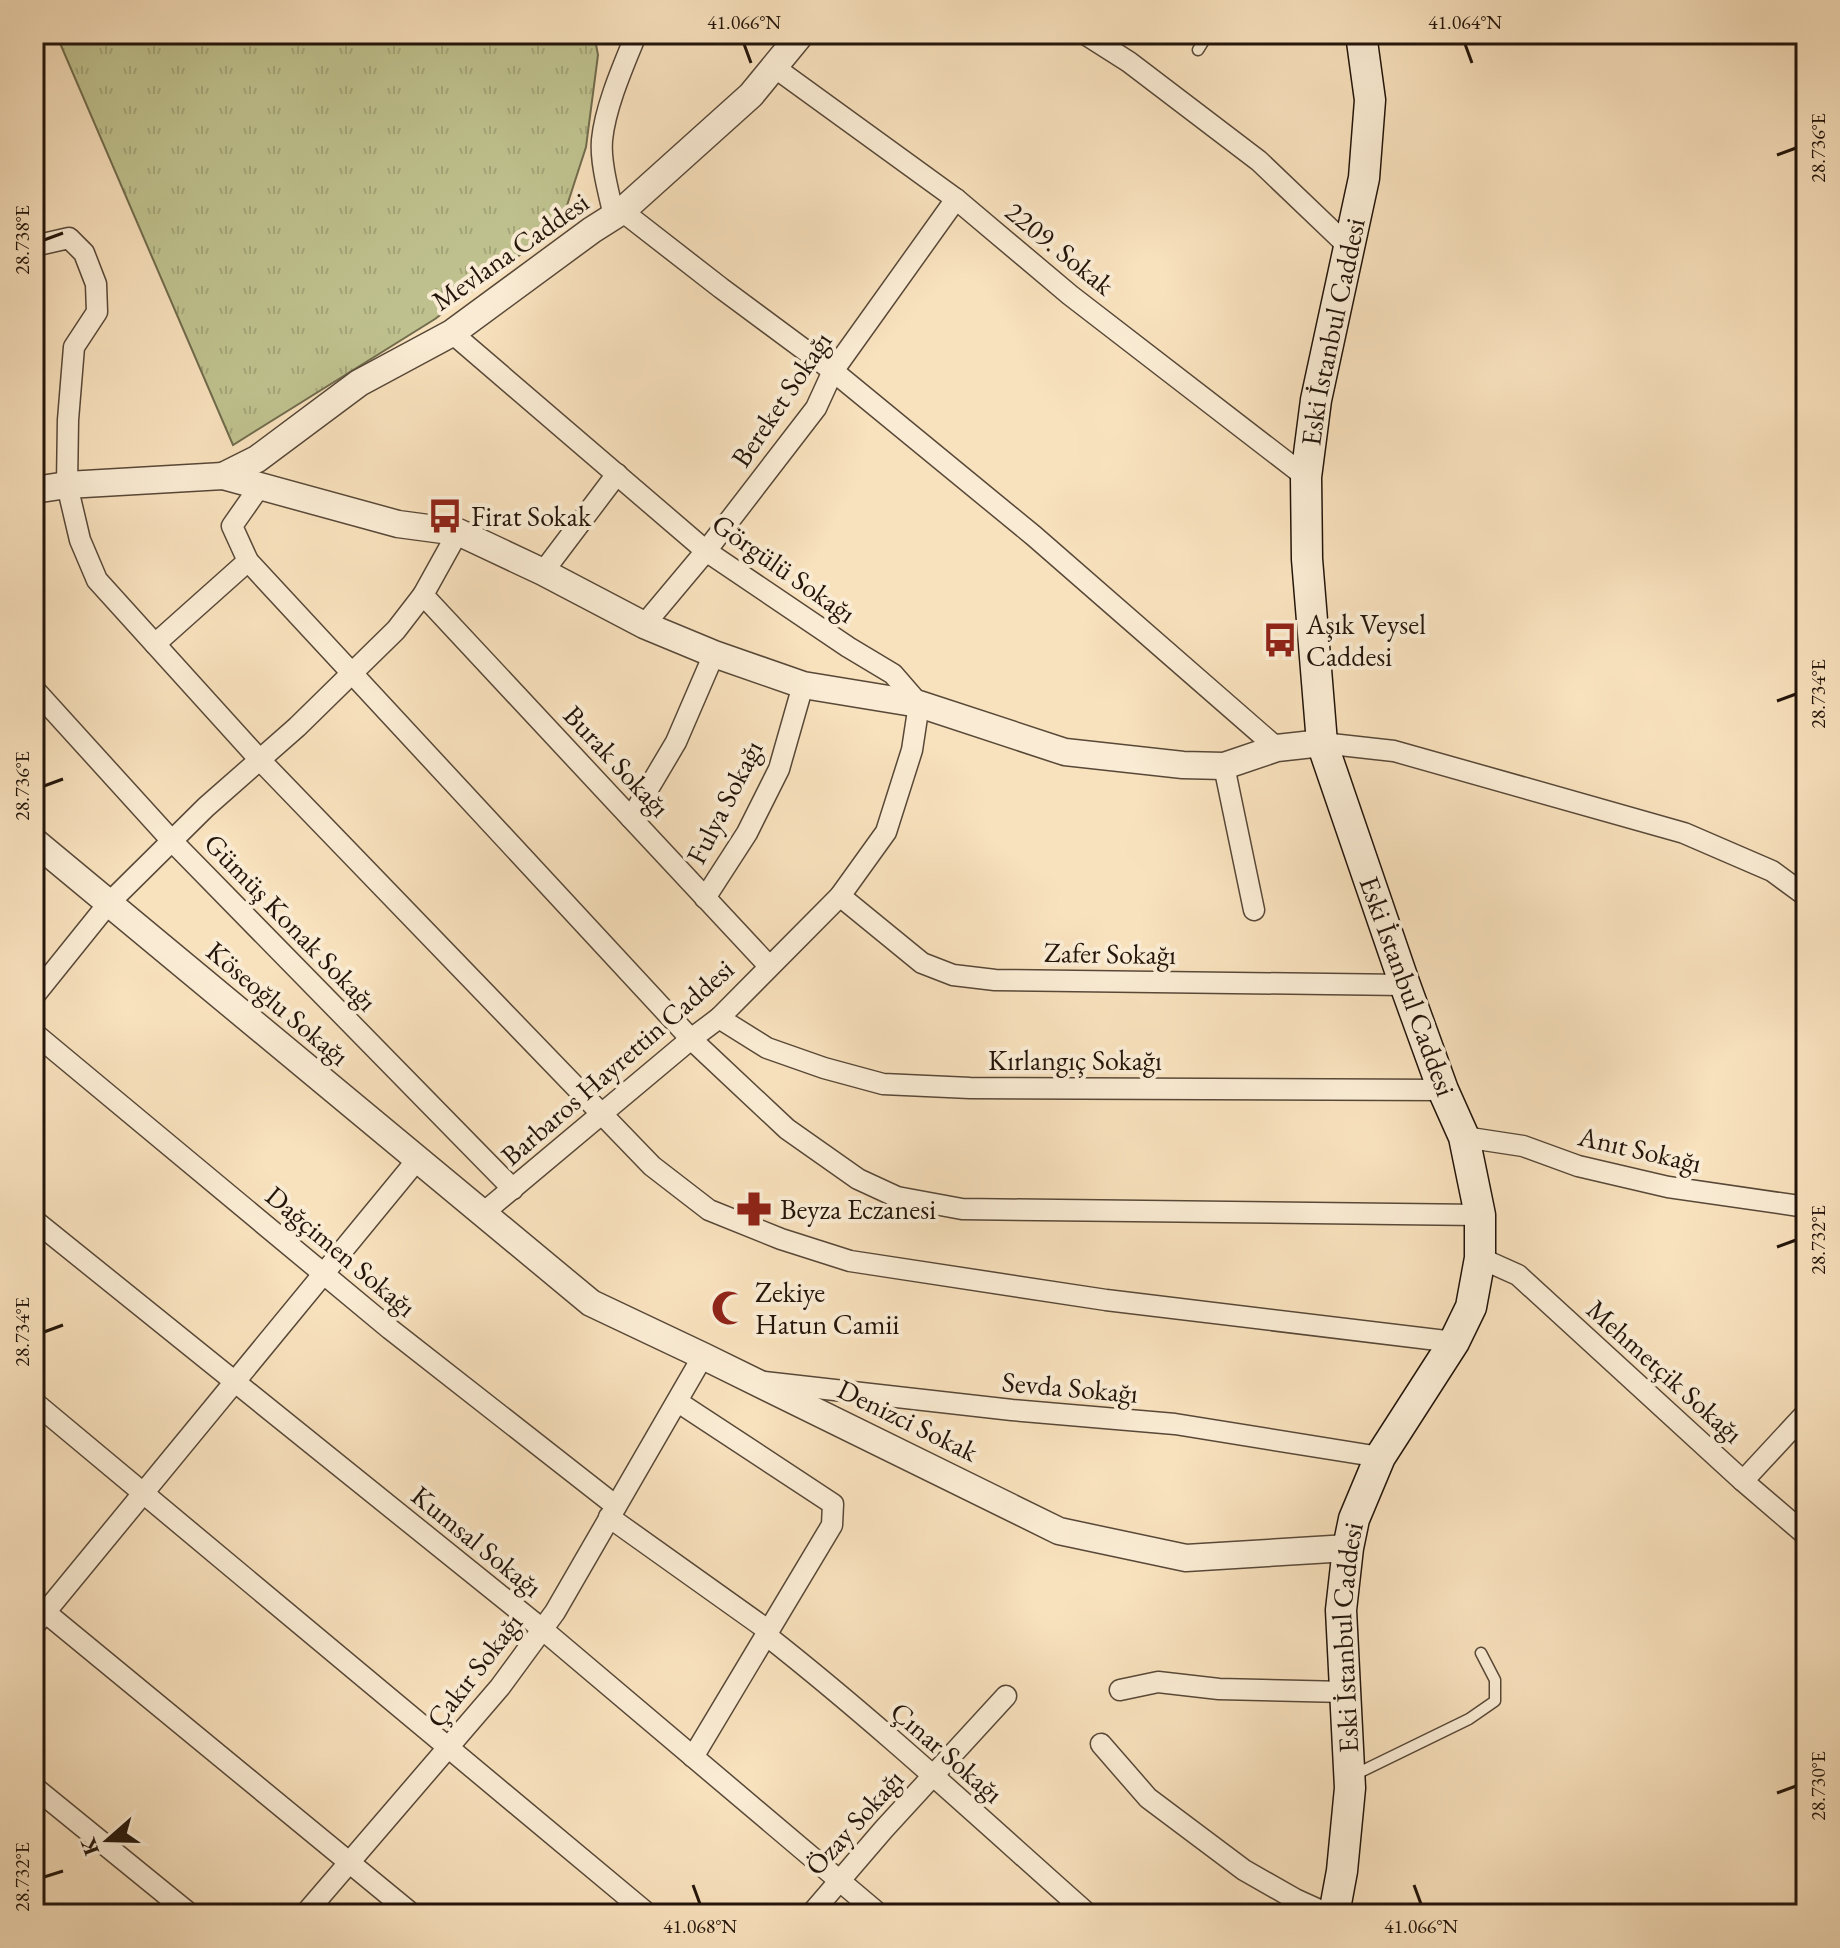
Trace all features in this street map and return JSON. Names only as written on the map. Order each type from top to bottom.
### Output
[{"type":"main road","name":"Eski İstanbul Caddesi","points":[[1334,1914],[1342,1871],[1350,1788],[1341,1610],[1354,1519],[1380,1457],[1454,1342],[1471,1307],[1480,1258],[1480,1215],[1464,1137],[1443,1090],[1405,985],[1322,743],[1307,559],[1306,477],[1316,400],[1364,178],[1370,100],[1361,34]]},
{"type":"street","points":[[632,34],[633,42],[613,92],[602,141],[607,185],[618,214],[833,371],[1034,536],[1277,748]]},
{"type":"street","name":"Mevlana Caddesi","points":[[223,476],[257,459],[359,383],[452,333],[618,214],[751,95],[801,34]]},
{"type":"street","points":[[1085,34],[1129,62],[1259,161],[1349,247]]},
{"type":"street","name":"2209. Sokak","points":[[774,67],[956,199],[1070,295],[1306,477]]},
{"type":"street","name":"Bereket Sokağı","points":[[644,625],[706,551],[816,408],[833,371],[956,199]]},
{"type":"street","points":[[34,246],[69,238],[84,253],[96,284],[97,312],[74,347],[67,485],[80,540],[97,580],[260,760],[652,1166],[709,1210],[781,1239],[850,1261],[1106,1300],[1454,1342]]},
{"type":"street","name":"Görgülü Sokağı","points":[[452,333],[706,551],[893,674],[919,704]]},
{"type":"street","points":[[543,572],[617,474]]},
{"type":"street","points":[[34,490],[67,485],[223,476],[398,524],[458,532],[644,625],[714,654],[803,685],[919,704],[1065,752],[1183,765],[1224,766],[1277,748],[1322,743],[1394,751],[1684,833],[1772,871],[1806,896]]},
{"type":"street","points":[[260,486],[232,526],[248,561],[691,1039],[787,1129],[858,1179],[897,1197],[962,1209],[1480,1215]]},
{"type":"street","points":[[34,996],[108,904],[206,807],[297,727],[396,630],[423,595],[458,532]]},
{"type":"street","points":[[155,644],[248,561]]},
{"type":"street","name":"Burak Sokağı","points":[[423,595],[769,966]]},
{"type":"street","points":[[631,818],[676,742],[714,654]]},
{"type":"street","name":"Fulya Sokağı","points":[[705,898],[747,833],[779,769],[803,685]]},
{"type":"street","name":"Gümüş Konak Sokağı","points":[[34,689],[172,841],[513,1189]]},
{"type":"street","name":"Barbaros Hayrettin Caddesi","points":[[482,1214],[719,1018],[840,896],[886,832],[912,750],[919,704]]},
{"type":"street","points":[[1224,766],[1254,910]]},
{"type":"street","name":"Köseoğlu Sokağı","points":[[34,841],[482,1214]]},
{"type":"street","name":"Zafer Sokağı","points":[[840,896],[922,963],[953,975],[995,980],[1405,985]]},
{"type":"street","name":"Kırlangıç Sokağı","points":[[719,1018],[767,1048],[883,1084],[970,1088],[1443,1090]]},
{"type":"street","name":"Dağçimen Sokağı","points":[[34,1033],[613,1512],[767,1633]]},
{"type":"street","name":"Anıt Sokağı","points":[[1464,1137],[1523,1146],[1578,1166],[1668,1187],[1806,1207]]},
{"type":"street","points":[[412,1914],[38,1613],[143,1493],[417,1160]]},
{"type":"street","name":"Denizci Sokak","points":[[482,1214],[591,1303],[1059,1531],[1186,1558],[1348,1548]]},
{"type":"street","name":"Kumsal Sokağı","points":[[34,1220],[542,1629],[879,1914]]},
{"type":"street","name":"Mehmetçik Sokağı","points":[[1480,1258],[1518,1275],[1806,1535]]},
{"type":"street","name":"Çakır Sokağı","points":[[305,1914],[500,1687],[555,1612],[703,1356]]},
{"type":"street","name":"Sevda Sokağı","points":[[754,1380],[1012,1410],[1175,1424],[1380,1457]]},
{"type":"street","points":[[34,1402],[648,1914]]},
{"type":"street","points":[[678,1402],[833,1504],[832,1525],[693,1757]]},
{"type":"street","points":[[1743,1481],[1806,1413]]},
{"type":"street","name":"Çınar Sokağı","points":[[767,1633],[1088,1914]]},
{"type":"street","points":[[1120,1690],[1158,1682],[1219,1689],[1345,1692]]},
{"type":"street","name":"Özay Sokağı","points":[[811,1914],[1006,1696]]},
{"type":"street","points":[[1101,1744],[1148,1798],[1244,1870],[1328,1914]]},
{"type":"street","points":[[34,1787],[190,1914]]},
{"type":"lane","points":[[1198,50],[1208,34]]},
{"type":"lane","points":[[1350,1777],[1469,1719],[1495,1701],[1495,1680],[1481,1653]]},
{"type":"green space","points":[[56,34],[594,34],[598,55],[586,147],[561,224],[435,319],[233,445]]},
{"type":"place","name":"Firat Sokak","points":[[445,516]]},
{"type":"place","name":"Aşık Veysel Caddesi","points":[[1280,640]]},
{"type":"place","name":"Beyza Eczanesi","points":[[754,1209]]},
{"type":"place","name":"Zekiye Hatun Camii","points":[[729,1308]]}]
